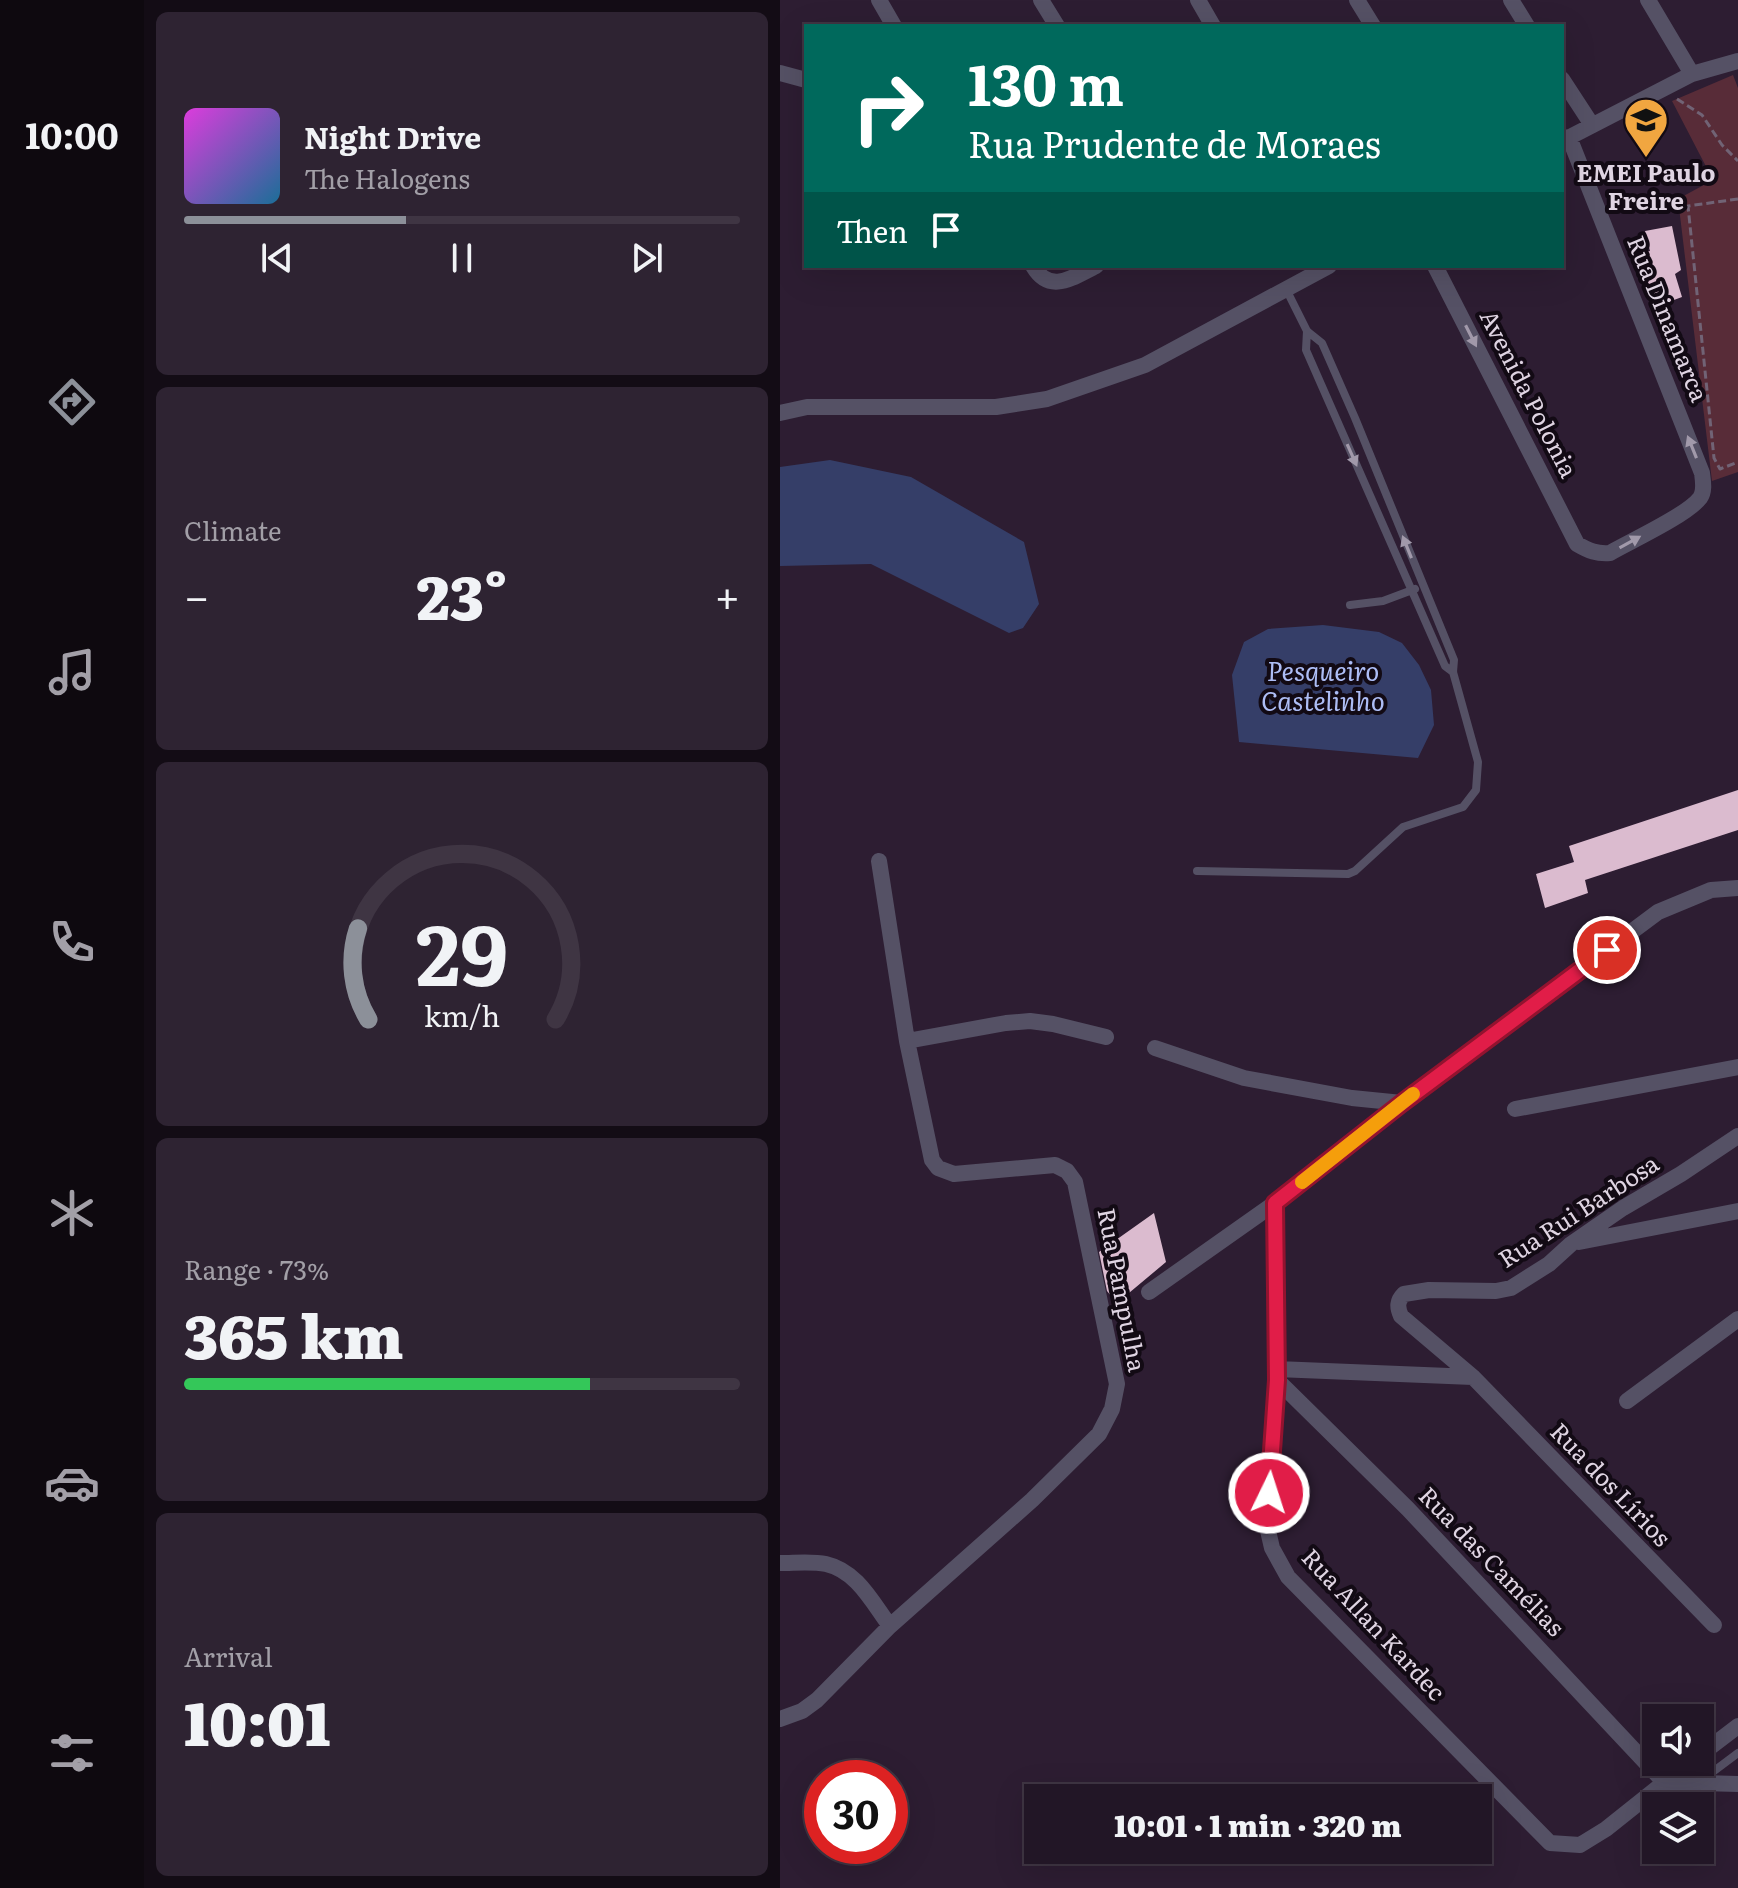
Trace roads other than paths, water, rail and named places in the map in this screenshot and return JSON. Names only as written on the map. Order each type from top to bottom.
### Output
[{"type":"street","points":[[879,0],[893,24]]},
{"type":"street","points":[[1041,0],[1056,24]]},
{"type":"street","points":[[1198,0],[1212,24]]},
{"type":"street","points":[[1357,0],[1372,24]]},
{"type":"street","points":[[1511,0],[1526,24]]},
{"type":"street","points":[[1648,0],[1692,74]]},
{"type":"street","points":[[1566,139],[1692,74],[1738,61]]},
{"type":"street","points":[[780,73],[804,79]]},
{"type":"street","points":[[1564,82],[1592,125]]},
{"type":"street","name":"Rua Dinamarca","points":[[1566,139],[1702,473],[1704,485],[1701,497],[1681,513],[1610,553],[1598,554],[1577,544]]},
{"type":"street","points":[[1034,268],[1038,275],[1060,283],[1092,268]]},
{"type":"street","points":[[780,413],[807,407],[996,407],[1047,399],[1145,365],[1325,268]]},
{"type":"street","name":"Avenida Polonia","points":[[1436,268],[1577,544]]},
{"type":"street","name":"Rua Pampulha","points":[[780,1719],[802,1711],[817,1700],[890,1626],[1032,1500],[1099,1434],[1112,1409],[1117,1384],[1075,1182],[1067,1171],[1055,1165],[954,1174],[938,1168],[932,1160],[907,1041],[879,861]]},
{"type":"street","points":[[1149,1292],[1275,1203],[1402,1103],[1658,912],[1711,890],[1738,888]]},
{"type":"street","points":[[907,1041],[1030,1021],[1106,1037]]},
{"type":"street","points":[[1155,1048],[1244,1078],[1352,1098],[1402,1103]]},
{"type":"street","points":[[1515,1109],[1738,1067]]},
{"type":"street","name":"Rua Rui Barbosa","points":[[1398,1308],[1404,1294],[1429,1290],[1496,1291],[1511,1288],[1549,1264],[1571,1244],[1623,1208],[1738,1136]]},
{"type":"street","name":"Rua Allan Kardec","points":[[1275,1203],[1277,1374],[1266,1522],[1272,1548],[1288,1577],[1550,1843],[1580,1845],[1606,1829],[1664,1782]]},
{"type":"street","points":[[1571,1244],[1738,1211]]},
{"type":"street","name":"Rua dos Lírios","points":[[1398,1308],[1401,1316],[1473,1377],[1714,1625]]},
{"type":"street","points":[[1627,1401],[1738,1319]]},
{"type":"street","points":[[1277,1374],[1473,1377]]},
{"type":"street","name":"Rua das Camélias","points":[[1277,1374],[1664,1782]]},
{"type":"street","points":[[780,1563],[823,1563],[841,1569],[855,1578],[890,1626]]},
{"type":"street","points":[[1714,1744],[1738,1726]]},
{"type":"street","points":[[1664,1782],[1672,1776]]},
{"type":"street","points":[[1664,1782],[1738,1784]]},
{"type":"lane","points":[[1197,871],[1348,874],[1403,827],[1463,807],[1476,790],[1478,762],[1453,672],[1454,660],[1322,343],[1307,331],[1286,289]]},
{"type":"lane","points":[[1307,331],[1306,350],[1445,666],[1453,672]]},
{"type":"lane","points":[[1339,424],[1355,418]]},
{"type":"lane","points":[[1373,502],[1387,497]]},
{"type":"lane","points":[[1350,605],[1383,601],[1423,585]]},
{"type":"lane","points":[[1698,1783],[1738,1753]]},
{"type":"water","points":[[830,460],[911,477],[1024,542],[1039,604],[1023,628],[1009,633],[871,564],[780,566],[780,467]]},
{"type":"water","name":"Pesqueiro Castelinho","points":[[1323,625],[1379,632],[1402,643],[1419,665],[1431,690],[1434,725],[1418,758],[1239,742],[1232,675],[1244,642],[1268,629]]},
{"type":"place","name":"EMEI Paulo Freire","points":[[1646,159]]}]
